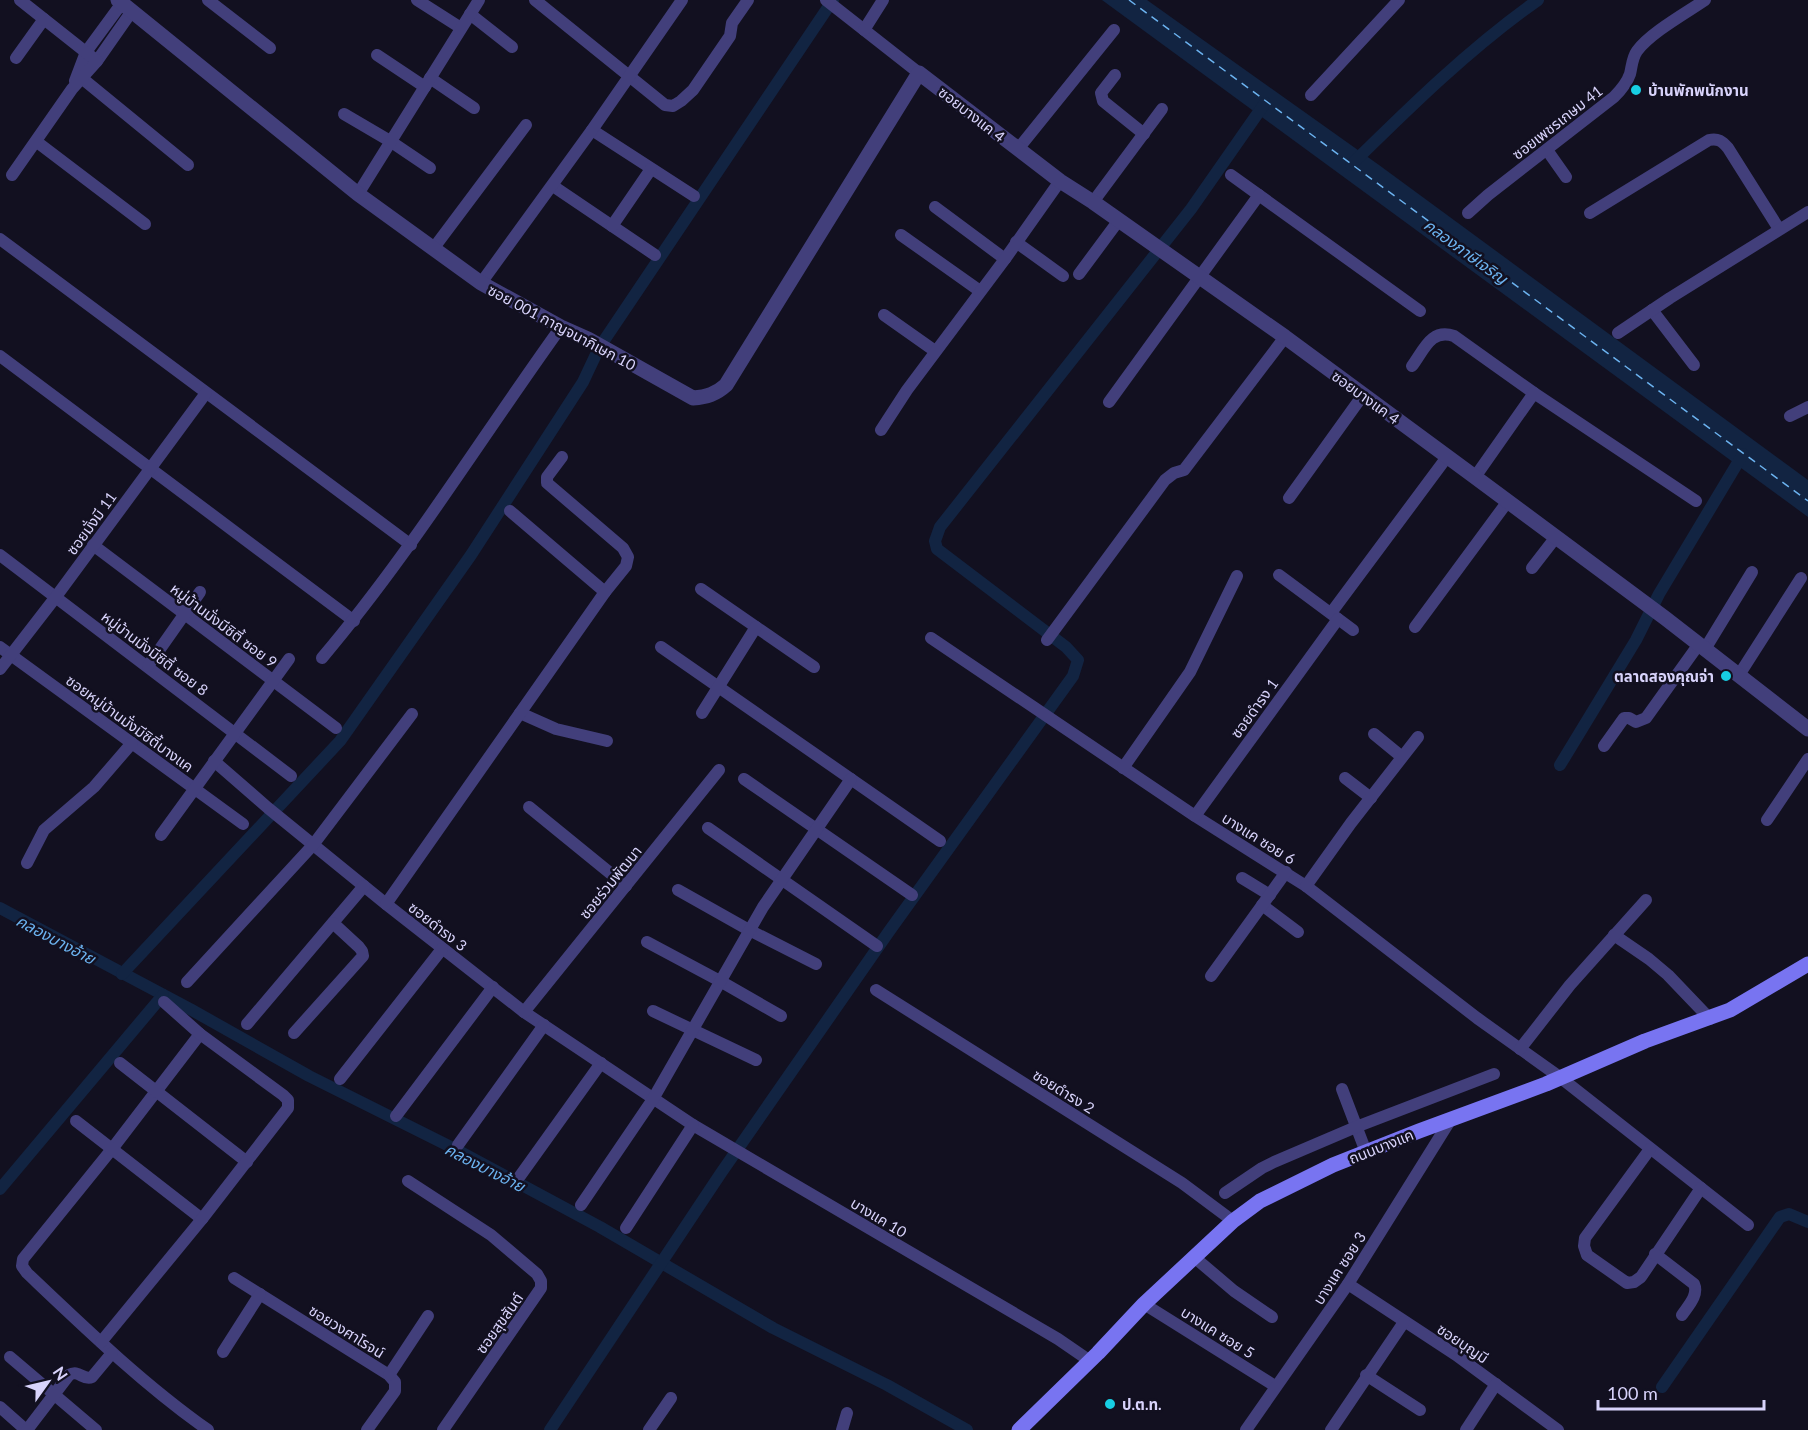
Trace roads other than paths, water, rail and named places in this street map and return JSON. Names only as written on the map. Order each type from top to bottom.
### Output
[{"type":"main road","name":"ถนนบางแค","points":[[1019,1430],[1090,1361],[1144,1304],[1233,1221],[1260,1201],[1366,1152],[1561,1078],[1645,1041],[1710,1019],[1807,966]]},
{"type":"street","points":[[20,0],[97,61]]},
{"type":"street","points":[[208,0],[270,48]]},
{"type":"street","points":[[417,0],[461,28]]},
{"type":"street","points":[[358,194],[479,0]]},
{"type":"street","points":[[535,0],[628,77],[665,105],[673,106],[693,90],[730,36],[732,23],[748,0]]},
{"type":"street","points":[[481,283],[553,186],[682,0]]},
{"type":"street","points":[[826,0],[919,73]]},
{"type":"street","points":[[864,30],[883,0]]},
{"type":"street","points":[[1311,95],[1399,0]]},
{"type":"street","name":"ซอยเพชรเกษม 41","points":[[1468,213],[1614,97],[1629,76],[1635,55],[1642,45],[1705,0]]},
{"type":"street","points":[[80,76],[86,52],[125,4]]},
{"type":"street","points":[[12,175],[37,142],[80,76],[97,61],[125,4]]},
{"type":"street","name":"ซอย 001 กาญจนาภิเษก 10","points":[[125,4],[358,194],[481,283],[693,398],[717,393],[726,385],[919,73]]},
{"type":"street","points":[[470,14],[512,47]]},
{"type":"street","points":[[16,58],[44,19]]},
{"type":"street","points":[[1018,149],[1114,30]]},
{"type":"street","points":[[377,55],[474,108]]},
{"type":"street","name":"ซอยบางแค 4","points":[[919,73],[1060,181],[1285,337],[1508,501],[1665,618],[1808,729]]},
{"type":"street","points":[[1115,75],[1101,93],[1101,97],[1143,134]]},
{"type":"street","points":[[80,76],[188,165]]},
{"type":"street","points":[[1093,202],[1162,109]]},
{"type":"street","points":[[344,114],[430,168]]},
{"type":"street","points":[[433,249],[526,125]]},
{"type":"street","points":[[592,130],[694,196]]},
{"type":"street","points":[[1590,213],[1709,140],[1715,139],[1728,148],[1779,229]]},
{"type":"street","points":[[37,142],[145,224]]},
{"type":"street","points":[[1547,150],[1566,177]]},
{"type":"street","points":[[612,226],[651,169]]},
{"type":"street","points":[[1231,175],[1420,311]]},
{"type":"street","points":[[881,430],[906,390],[1005,259],[1060,181]]},
{"type":"street","points":[[553,186],[655,255]]},
{"type":"street","points":[[1109,402],[1259,195]]},
{"type":"street","points":[[935,207],[1005,259]]},
{"type":"street","points":[[1618,333],[1808,212]]},
{"type":"street","points":[[1079,274],[1119,220]]},
{"type":"street","points":[[901,236],[980,291]]},
{"type":"street","points":[[0,240],[411,544]]},
{"type":"street","points":[[1016,242],[1063,276]]},
{"type":"street","points":[[1652,310],[1694,365]]},
{"type":"street","points":[[884,315],[935,351]]},
{"type":"street","points":[[322,658],[354,621],[411,544],[561,327]]},
{"type":"street","points":[[1412,366],[1434,336],[1446,333],[1454,336],[1534,393],[1696,501]]},
{"type":"street","points":[[1047,640],[1166,480],[1174,473],[1184,470],[1285,337]]},
{"type":"street","points":[[0,357],[354,621]]},
{"type":"street","name":"ซอยมั่งมี 11","points":[[0,669],[206,393]]},
{"type":"street","points":[[1475,477],[1534,393]]},
{"type":"street","points":[[1289,498],[1363,395]]},
{"type":"street","points":[[1790,416],[1808,407]]},
{"type":"street","points":[[386,904],[605,592],[626,566],[628,557],[623,548],[547,483],[547,477],[562,457]]},
{"type":"street","name":"ซอยดำรง 1","points":[[1195,816],[1447,457]]},
{"type":"street","points":[[1415,627],[1508,501]]},
{"type":"street","points":[[510,511],[605,592]]},
{"type":"street","points":[[1532,568],[1556,537]]},
{"type":"street","name":"หมู่บ้านมั่งมีซิตี้ ซอย 9","points":[[93,545],[336,728]]},
{"type":"street","name":"หมู่บ้านมั่งมีซิตี้ ซอย 8","points":[[0,555],[291,776]]},
{"type":"street","points":[[1604,746],[1624,718],[1636,722],[1646,718],[1702,647],[1752,572]]},
{"type":"street","points":[[1279,575],[1353,630]]},
{"type":"street","points":[[1123,768],[1190,672],[1238,576]]},
{"type":"street","points":[[1739,675],[1801,578]]},
{"type":"street","points":[[701,589],[814,667]]},
{"type":"street","points":[[148,666],[200,592]]},
{"type":"street","points":[[702,713],[756,627]]},
{"type":"street","name":"บางแค ซอย 6","points":[[931,638],[1195,816],[1306,886],[1426,979],[1561,1078],[1748,1225]]},
{"type":"street","name":"ซอยหมู่บ้านมั่งมีซิตี้บางแค","points":[[0,647],[243,824]]},
{"type":"street","points":[[661,647],[940,841]]},
{"type":"street","points":[[161,835],[289,659]]},
{"type":"street","points":[[520,713],[555,729],[606,741]]},
{"type":"street","points":[[187,982],[313,845],[412,714]]},
{"type":"street","points":[[1374,734],[1402,757]]},
{"type":"street","points":[[1306,886],[1418,737]]},
{"type":"street","points":[[27,863],[44,830],[94,787],[132,743]]},
{"type":"street","points":[[1767,820],[1808,759]]},
{"type":"street","name":"ซอยดำรง 3","points":[[214,761],[268,808],[442,949],[524,1012],[653,1099]]},
{"type":"street","name":"ซอยร่วมพัฒนา","points":[[524,1012],[719,770]]},
{"type":"street","points":[[1345,777],[1371,798]]},
{"type":"street","points":[[744,779],[912,895]]},
{"type":"street","points":[[581,1205],[653,1099],[763,907],[851,779]]},
{"type":"street","points":[[529,807],[626,886]]},
{"type":"street","points":[[708,828],[877,946]]},
{"type":"street","points":[[1211,976],[1286,872]]},
{"type":"street","points":[[1242,878],[1270,895]]},
{"type":"street","points":[[247,1023],[364,886]]},
{"type":"street","points":[[678,890],[816,964]]},
{"type":"street","points":[[1520,1049],[1570,985],[1646,900]]},
{"type":"street","points":[[1262,905],[1298,932]]},
{"type":"street","points":[[294,1033],[363,956],[359,947],[333,923]]},
{"type":"street","points":[[1614,935],[1649,959],[1710,1019]]},
{"type":"street","points":[[647,942],[781,1016]]},
{"type":"street","points":[[340,1079],[442,949]]},
{"type":"street","points":[[396,1116],[493,987]]},
{"type":"street","name":"ซอยดำรง 2","points":[[876,990],[1182,1183],[1233,1221]]},
{"type":"street","points":[[101,1342],[202,1219],[288,1108],[288,1100],[200,1034],[164,1002]]},
{"type":"street","points":[[653,1011],[756,1060]]},
{"type":"street","points":[[458,1145],[544,1025]]},
{"type":"street","points":[[200,1034],[112,1149],[23,1259],[22,1266],[112,1353],[181,1411],[208,1430]]},
{"type":"street","points":[[120,1063],[247,1162]]},
{"type":"street","points":[[520,1176],[601,1064]]},
{"type":"street","points":[[1225,1193],[1268,1165],[1356,1127],[1494,1074]]},
{"type":"street","points":[[1342,1089],[1366,1152]]},
{"type":"street","name":"บางแค 10","points":[[653,1099],[1090,1361]]},
{"type":"street","name":"บางแค ซอย 3","points":[[1246,1430],[1348,1284],[1452,1119]]},
{"type":"street","points":[[76,1121],[202,1219]]},
{"type":"street","points":[[626,1228],[693,1125]]},
{"type":"street","points":[[1650,1149],[1585,1238],[1584,1246],[1587,1255],[1627,1283],[1634,1282],[1641,1277],[1701,1188]]},
{"type":"street","name":"ซอยสุขสันต์","points":[[408,1181],[491,1235],[537,1274],[542,1288],[443,1430]]},
{"type":"street","points":[[1655,1254],[1694,1284],[1696,1289],[1694,1296],[1682,1315]]},
{"type":"street","points":[[1194,1257],[1234,1291],[1272,1317]]},
{"type":"street","name":"ซอยวงศาโรจน์","points":[[234,1278],[389,1375],[395,1382],[395,1391],[367,1430]]},
{"type":"street","name":"ซอยบุญมี","points":[[1348,1284],[1456,1355],[1558,1430]]},
{"type":"street","points":[[223,1352],[260,1294]]},
{"type":"street","name":"บางแค ซอย 5","points":[[1144,1304],[1275,1386]]},
{"type":"street","points":[[389,1375],[429,1317]]},
{"type":"street","points":[[1331,1430],[1366,1375],[1404,1322]]},
{"type":"street","points":[[0,1407],[26,1430],[69,1375],[73,1372],[86,1378],[92,1377],[112,1353]]},
{"type":"street","points":[[10,1357],[96,1430]]},
{"type":"street","points":[[1366,1375],[1420,1410]]},
{"type":"street","points":[[1466,1430],[1496,1384]]},
{"type":"street","points":[[649,1430],[671,1398]]},
{"type":"street","points":[[842,1430],[847,1413]]},
{"type":"water","name":"คลองภาษีเจริญ","points":[[1102,0],[1147,0],[1379,165],[1808,480],[1808,517]]},
{"type":"waterway","points":[[122,974],[340,741],[471,555],[583,382],[599,348],[833,0]]},
{"type":"waterway","points":[[1351,165],[1465,58],[1538,0]]},
{"type":"waterway","points":[[550,1430],[721,1173],[890,930],[1073,676],[1078,660],[1066,647],[937,549],[935,541],[940,527],[1191,209],[1265,103]]},
{"type":"waterway","points":[[1560,765],[1636,640],[1659,594],[1743,454]]},
{"type":"waterway","name":"คลองบางอ้าย","points":[[0,908],[190,1009],[309,1076],[455,1149],[600,1227],[773,1328],[887,1385],[967,1430]]},
{"type":"waterway","points":[[0,1189],[163,995]]},
{"type":"waterway","points":[[1662,1387],[1780,1217],[1789,1214],[1808,1222]]},
{"type":"place","name":"บ้านพักพนักงาน","points":[[1636,90]]},
{"type":"place","name":"ตลาดสองคุณจ่า","points":[[1726,676]]},
{"type":"place","name":"ป.ต.ท.","points":[[1110,1404]]}]
